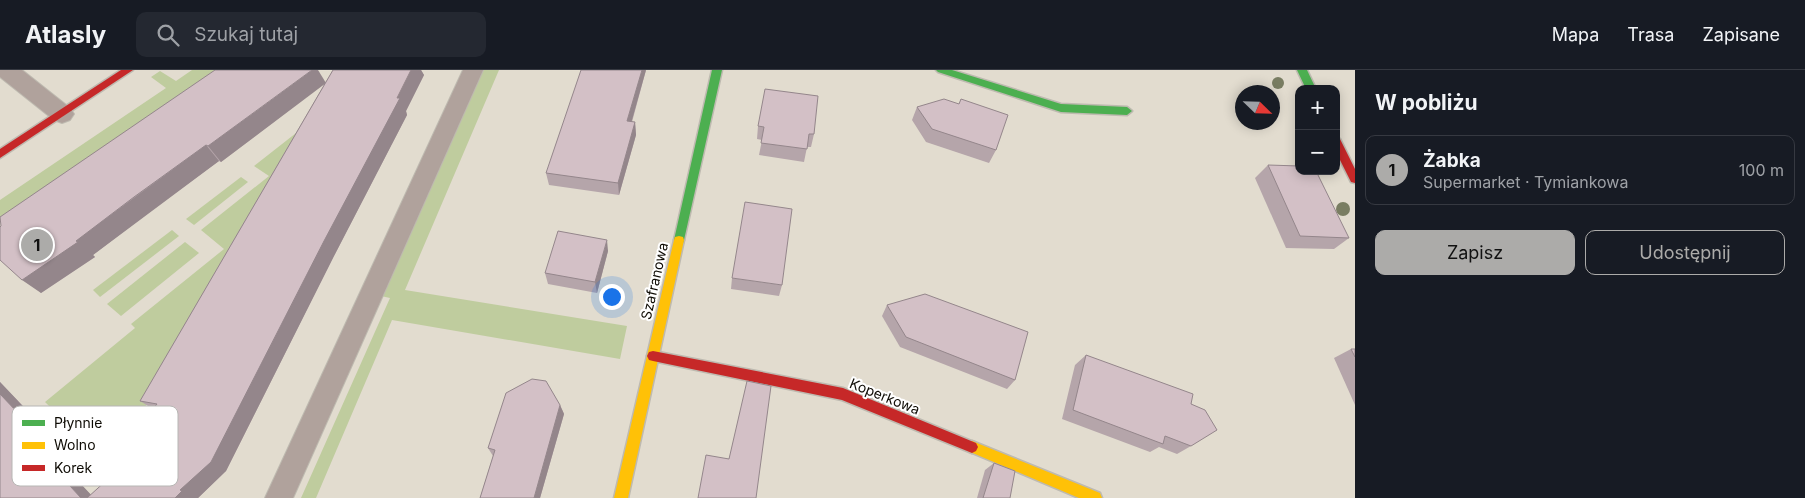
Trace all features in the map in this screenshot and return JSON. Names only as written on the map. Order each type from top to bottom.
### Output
[{"type":"street","points":[[6,70],[62,114]]},
{"type":"street","points":[[0,154],[128,70]]},
{"type":"street","name":"Szafranowa","points":[[621,498],[716,70]]},
{"type":"street","points":[[941,70],[1061,108],[1127,111]]},
{"type":"street","points":[[1302,70],[1309,85]]},
{"type":"street","points":[[1340,150],[1355,179]]},
{"type":"street","name":"Koperkowa","points":[[653,356],[842,394],[1095,498]]},
{"type":"lane","points":[[279,498],[473,70]]},
{"type":"green space","points":[[192,70],[219,70],[0,220],[0,200],[166,88],[151,77],[160,71],[176,81]]},
{"type":"green space","points":[[481,70],[499,70],[405,290],[627,326],[620,359],[392,320],[316,498],[301,498],[390,298],[381,296]]},
{"type":"green space","points":[[319,115],[146,406],[49,406],[45,402],[135,328],[131,324],[224,249],[201,230],[269,176],[254,166]]},
{"type":"green space","points":[[241,177],[248,182],[194,225],[186,219]]},
{"type":"green space","points":[[172,230],[179,236],[100,297],[93,290]]},
{"type":"green space","points":[[185,242],[199,253],[121,316],[107,304]]},
{"type":"building","points":[[215,70],[312,70],[134,197],[76,241],[78,242],[22,280],[0,260],[0,217]]},
{"type":"building","points":[[333,70],[411,70],[397,98],[400,98],[324,241],[211,462],[180,490],[182,491],[175,498],[87,498],[100,486],[178,486],[178,406],[155,406],[157,404],[140,401]]},
{"type":"building","points":[[581,70],[642,70],[627,121],[635,122],[618,183],[546,173]]},
{"type":"building","points":[[765,89],[818,96],[814,134],[809,134],[807,149],[761,143],[764,127],[758,126]]},
{"type":"building","points":[[944,99],[959,104],[961,99],[1008,115],[996,150],[932,129],[917,107]]},
{"type":"building","points":[[1268,165],[1295,166],[1295,175],[1318,175],[1349,238],[1300,236]]},
{"type":"building","points":[[745,202],[792,209],[782,285],[732,278]]},
{"type":"building","points":[[558,231],[607,240],[595,282],[545,273]]},
{"type":"building","points":[[925,294],[1028,332],[1015,380],[906,337],[887,305]]},
{"type":"building","points":[[1351,349],[1355,349],[1355,357]]},
{"type":"building","points":[[1086,355],[1193,394],[1191,404],[1205,410],[1217,430],[1191,446],[1165,436],[1163,444],[1073,410]]},
{"type":"building","points":[[532,379],[546,381],[560,405],[534,498],[480,498],[495,450],[488,448],[506,393]]},
{"type":"building","points":[[747,381],[771,386],[756,498],[698,498],[706,455],[729,459]]},
{"type":"building","points":[[0,394],[12,407],[12,486],[70,486],[81,498],[0,498]]},
{"type":"building","points":[[994,463],[1015,471],[1010,498],[983,498]]},
{"type":"traffic: fast","points":[[679,240],[717,70]]},
{"type":"traffic: fast","points":[[941,70],[1061,108],[1127,111]]},
{"type":"traffic: fast","points":[[1302,70],[1309,85]]},
{"type":"traffic: slow","points":[[621,498],[679,240]]},
{"type":"traffic: slow","points":[[972,447],[1095,498]]},
{"type":"traffic: jam","points":[[0,154],[128,70]]},
{"type":"traffic: jam","points":[[1340,150],[1355,179]]},
{"type":"traffic: jam","points":[[653,356],[843,394],[972,447]]},
{"type":"place","name":"Żabka","points":[[37,245]]}]
